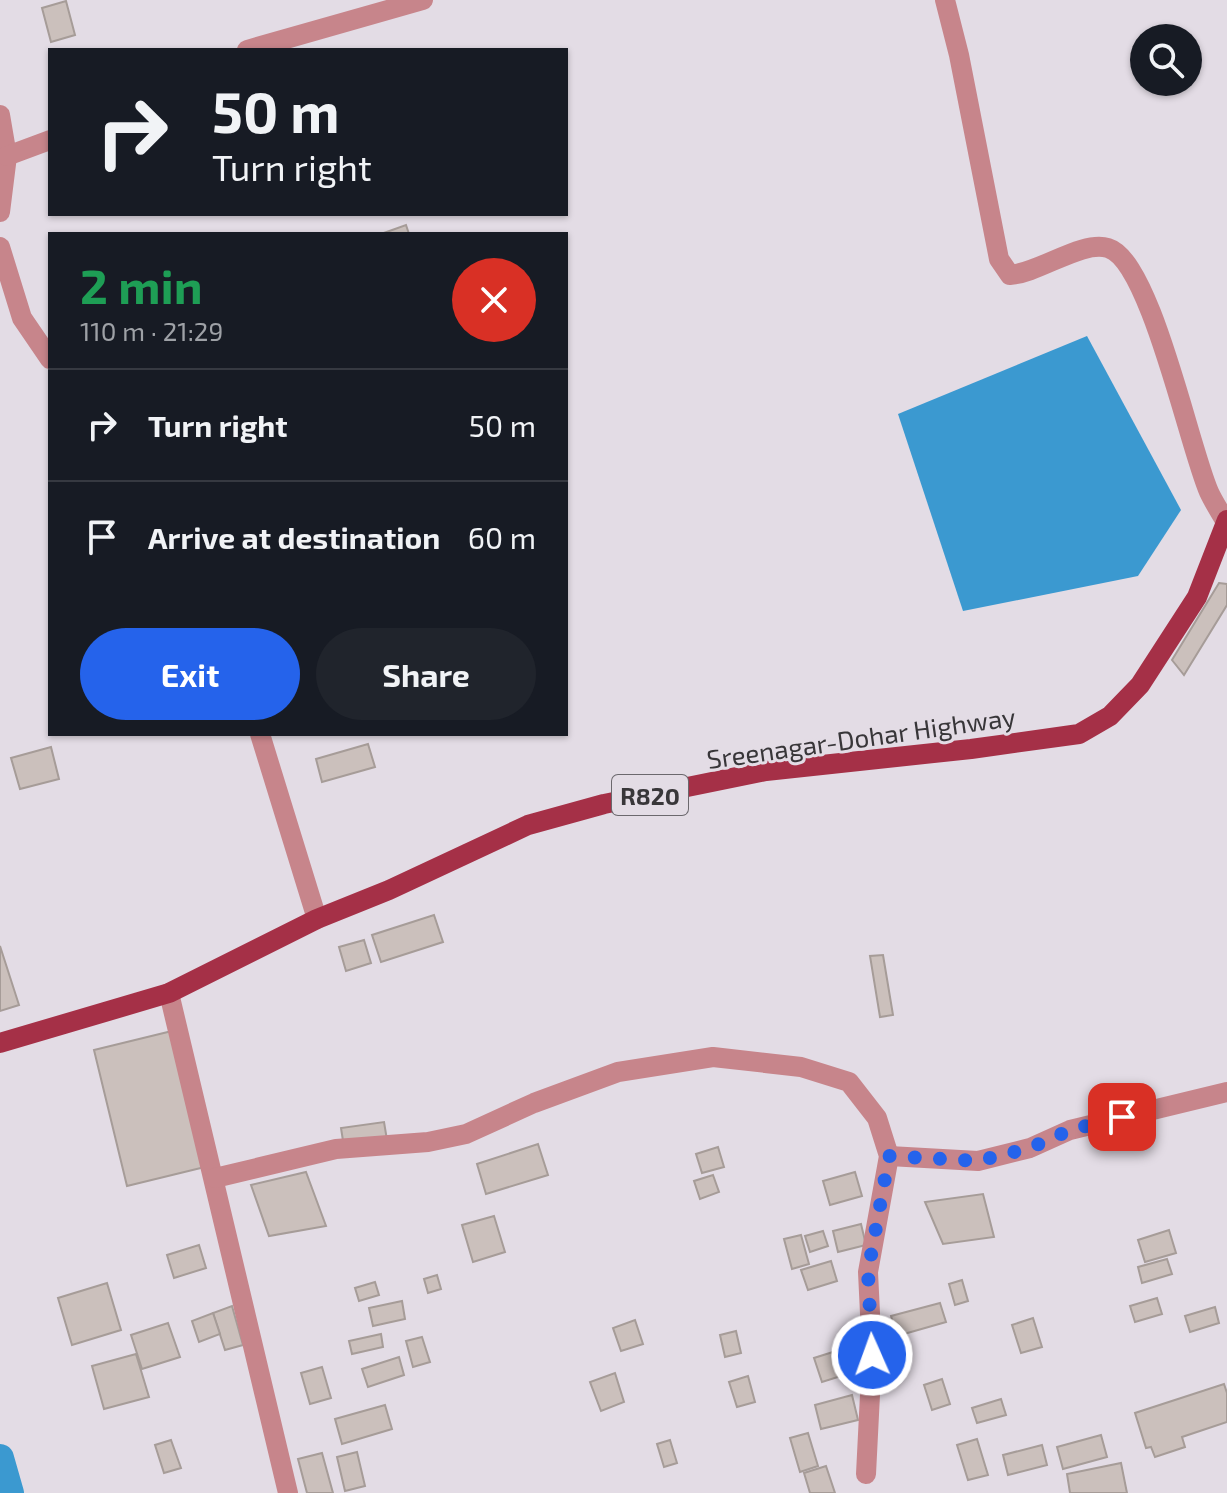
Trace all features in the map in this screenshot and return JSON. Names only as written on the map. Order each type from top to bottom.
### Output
[{"type":"main road","name":"Sreenagar-Dohar Highway","points":[[0,1043],[169,993],[317,919],[389,890],[528,825],[604,804],[766,771],[1079,734],[1110,716],[1140,685],[1197,597],[1227,522]]},
{"type":"street","points":[[254,48],[423,0]]},
{"type":"street","points":[[945,0],[959,55],[999,259],[1010,275],[1024,274],[1088,248],[1107,247],[1122,255],[1151,309],[1209,491],[1227,522]]},
{"type":"street","points":[[0,115],[7,156],[0,212]]},
{"type":"street","points":[[7,156],[48,141]]},
{"type":"street","points":[[0,247],[22,318],[48,356]]},
{"type":"street","points":[[261,736],[317,919]]},
{"type":"street","points":[[169,993],[288,1493]]},
{"type":"street","points":[[215,1178],[336,1149],[428,1142],[466,1134],[534,1103],[618,1072],[713,1057],[801,1067],[849,1082],[877,1118],[889,1156],[868,1272],[872,1355],[866,1474]]},
{"type":"street","points":[[889,1156],[978,1161],[1030,1148],[1070,1130],[1227,1092]]},
{"type":"water","points":[[1087,336],[1181,510],[1138,576],[963,611],[898,414]]},
{"type":"building","points":[[66,1],[75,35],[51,42],[42,8]]},
{"type":"building","points":[[406,225],[408,232],[387,232]]},
{"type":"building","points":[[1219,583],[1227,584],[1227,605],[1184,675],[1172,660]]},
{"type":"building","points":[[368,744],[375,767],[322,782],[316,759]]},
{"type":"building","points":[[51,747],[59,779],[20,789],[11,758]]},
{"type":"building","points":[[434,915],[443,942],[381,962],[372,935]]},
{"type":"building","points":[[364,940],[371,963],[346,971],[339,947]]},
{"type":"building","points":[[0,946],[19,1005],[0,1011]]},
{"type":"building","points":[[883,955],[893,1015],[880,1017],[870,956]]},
{"type":"building","points":[[176,1030],[209,1166],[127,1186],[94,1050]]},
{"type":"building","points":[[384,1122],[387,1140],[344,1147],[341,1128]]},
{"type":"building","points":[[538,1144],[548,1175],[486,1194],[477,1164]]},
{"type":"building","points":[[718,1147],[724,1167],[702,1173],[696,1154]]},
{"type":"building","points":[[306,1172],[326,1226],[269,1236],[251,1185]]},
{"type":"building","points":[[855,1172],[862,1196],[830,1205],[823,1181]]},
{"type":"building","points":[[713,1175],[719,1192],[700,1199],[694,1181]]},
{"type":"building","points":[[983,1194],[994,1237],[943,1244],[925,1202]]},
{"type":"building","points":[[494,1216],[505,1252],[473,1262],[462,1225]]},
{"type":"building","points":[[861,1224],[866,1245],[838,1252],[833,1231]]},
{"type":"building","points":[[1169,1230],[1176,1253],[1145,1262],[1138,1240]]},
{"type":"building","points":[[823,1231],[828,1246],[810,1252],[805,1236]]},
{"type":"building","points":[[801,1235],[809,1264],[792,1269],[784,1239]]},
{"type":"building","points":[[199,1245],[206,1268],[174,1278],[167,1255]]},
{"type":"building","points":[[1167,1259],[1172,1274],[1142,1283],[1138,1267]]},
{"type":"building","points":[[831,1261],[837,1281],[808,1290],[801,1270]]},
{"type":"building","points":[[437,1275],[441,1289],[428,1293],[424,1279]]},
{"type":"building","points":[[962,1280],[968,1301],[955,1305],[949,1284]]},
{"type":"building","points":[[375,1282],[379,1295],[359,1301],[355,1288]]},
{"type":"building","points":[[107,1283],[121,1330],[72,1345],[58,1298]]},
{"type":"building","points":[[1157,1298],[1162,1314],[1135,1322],[1130,1306]]},
{"type":"building","points":[[402,1301],[405,1319],[373,1326],[369,1308]]},
{"type":"building","points":[[940,1303],[946,1322],[897,1336],[891,1316]]},
{"type":"building","points":[[232,1306],[243,1345],[225,1350],[213,1313]]},
{"type":"building","points":[[1215,1307],[1219,1323],[1190,1332],[1185,1316]]},
{"type":"building","points":[[213,1313],[220,1334],[199,1342],[192,1321]]},
{"type":"building","points":[[1033,1318],[1042,1347],[1021,1353],[1012,1325]]},
{"type":"building","points":[[635,1320],[643,1344],[621,1351],[613,1328]]},
{"type":"building","points":[[168,1323],[180,1357],[142,1369],[131,1335]]},
{"type":"building","points":[[736,1331],[741,1353],[725,1357],[720,1335]]},
{"type":"building","points":[[381,1334],[383,1347],[352,1354],[349,1341]]},
{"type":"building","points":[[422,1337],[430,1362],[413,1367],[406,1341]]},
{"type":"building","points":[[855,1345],[863,1369],[822,1382],[814,1358]]},
{"type":"building","points":[[136,1354],[149,1397],[104,1409],[92,1366]]},
{"type":"building","points":[[399,1357],[404,1375],[368,1387],[362,1369]]},
{"type":"building","points":[[322,1367],[331,1398],[310,1404],[301,1373]]},
{"type":"building","points":[[615,1373],[624,1402],[601,1411],[590,1382]]},
{"type":"building","points":[[748,1376],[755,1402],[737,1407],[729,1382]]},
{"type":"building","points":[[942,1379],[950,1404],[932,1410],[924,1385]]},
{"type":"building","points":[[1224,1384],[1227,1422],[1182,1437],[1185,1447],[1155,1457],[1151,1447],[1146,1448],[1135,1413]]},
{"type":"building","points":[[852,1395],[858,1420],[821,1429],[815,1405]]},
{"type":"building","points":[[1001,1399],[1006,1415],[977,1423],[972,1408]]},
{"type":"building","points":[[385,1405],[392,1429],[342,1444],[335,1419]]},
{"type":"building","points":[[808,1433],[818,1466],[800,1472],[790,1438]]},
{"type":"building","points":[[1101,1435],[1107,1457],[1063,1469],[1057,1447]]},
{"type":"building","points":[[977,1439],[988,1475],[968,1480],[957,1445]]},
{"type":"building","points":[[171,1440],[181,1468],[164,1473],[155,1445]]},
{"type":"building","points":[[670,1440],[677,1463],[664,1467],[657,1444]]},
{"type":"building","points":[[1042,1445],[1047,1465],[1008,1475],[1003,1455]]},
{"type":"building","points":[[357,1452],[365,1486],[345,1491],[337,1457]]},
{"type":"building","points":[[322,1453],[333,1493],[307,1493],[298,1459]]},
{"type":"building","points":[[1121,1463],[1127,1493],[1070,1493],[1067,1474]]},
{"type":"building","points":[[826,1466],[835,1493],[810,1493],[804,1473]]},
{"type":"waterway","points":[[0,1458],[10,1493]]},
{"type":"route","points":[[872,1355],[868,1272],[889,1156],[978,1161],[1030,1148],[1070,1130],[1122,1117]]}]
